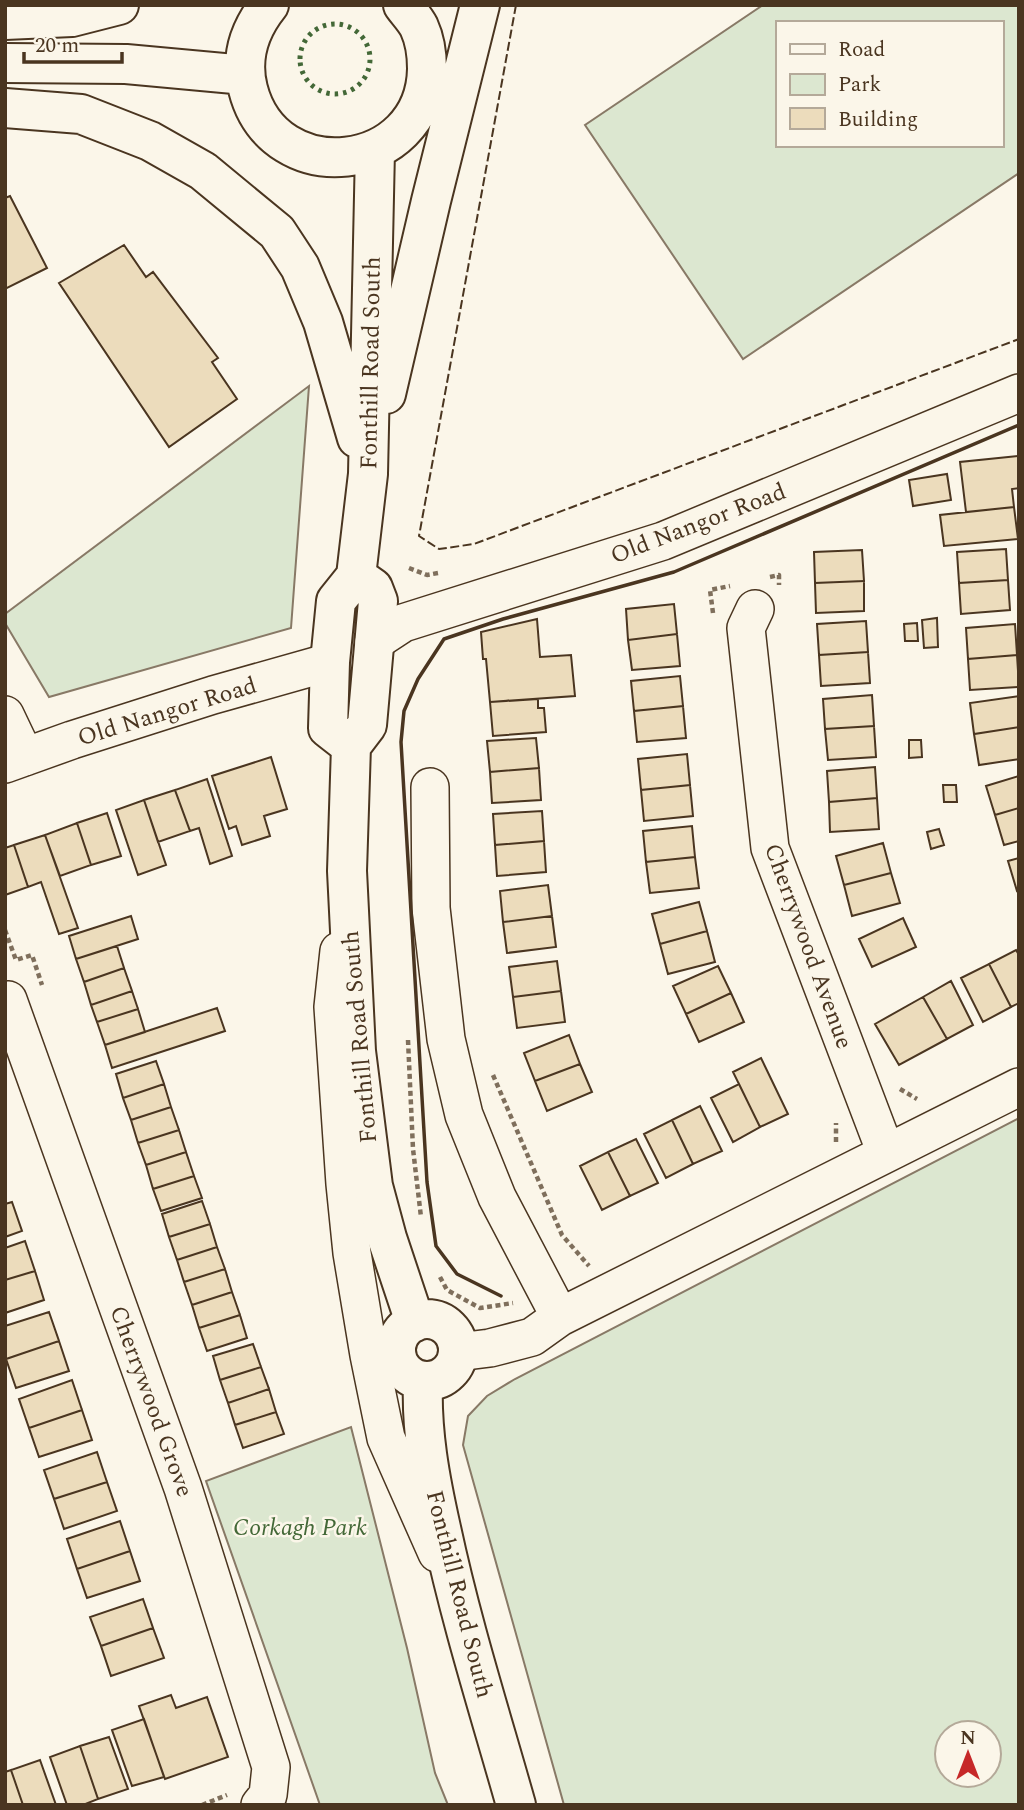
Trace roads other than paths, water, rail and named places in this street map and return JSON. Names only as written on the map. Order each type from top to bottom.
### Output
[{"type":"main road","points":[[5,20],[72,18],[119,5]]},
{"type":"main road","points":[[269,5],[256,21],[247,47],[245,75],[252,103],[267,128],[290,146],[318,157],[347,158],[375,150],[399,134],[417,111],[426,84],[427,55],[419,27],[403,5]]},
{"type":"main road","points":[[368,474],[431,201],[480,5]]},
{"type":"main road","points":[[5,63],[126,64],[245,75]]},
{"type":"main road","points":[[5,107],[80,114],[150,141],[203,171],[277,232],[300,267],[323,322],[368,474]]},
{"type":"main road","name":"Fonthill Road South","points":[[375,150],[368,474],[356,576],[336,601],[330,662],[328,728],[351,746],[347,871],[356,1051],[373,1186],[415,1322]]},
{"type":"main road","points":[[351,746],[368,725],[376,595],[373,588],[356,576]]},
{"type":"main road","points":[[429,1319],[444,1324],[455,1336],[458,1352],[456,1360],[446,1375],[438,1379],[423,1381],[406,1373],[396,1357],[398,1338],[402,1331],[415,1322],[429,1319]]},
{"type":"main road","name":"Fonthill Road South","points":[[423,1381],[422,1408],[426,1450],[454,1592],[516,1805]]},
{"type":"street","name":"Old Nangor Road","points":[[374,642],[404,623],[663,541],[1019,393]]},
{"type":"street","name":"Cherrywood Avenue","points":[[759,590],[747,628],[770,848],[886,1153]]},
{"type":"street","name":"Old Nangor Road","points":[[15,760],[214,695],[330,662]]},
{"type":"street","points":[[5,715],[15,760]]},
{"type":"street","points":[[430,788],[431,908],[446,1039],[461,1102],[497,1197],[560,1317]]},
{"type":"street","points":[[347,871],[333,1007],[352,1252],[386,1438],[454,1592]]},
{"type":"street","name":"Cherrywood Grove","points":[[7,982],[183,1488],[271,1767],[268,1795],[260,1805]]},
{"type":"street","points":[[458,1352],[490,1348],[532,1337],[560,1317],[1019,1087]]},
{"type":"park label","name":"Corkagh Park","points":[[300,1527]]}]
